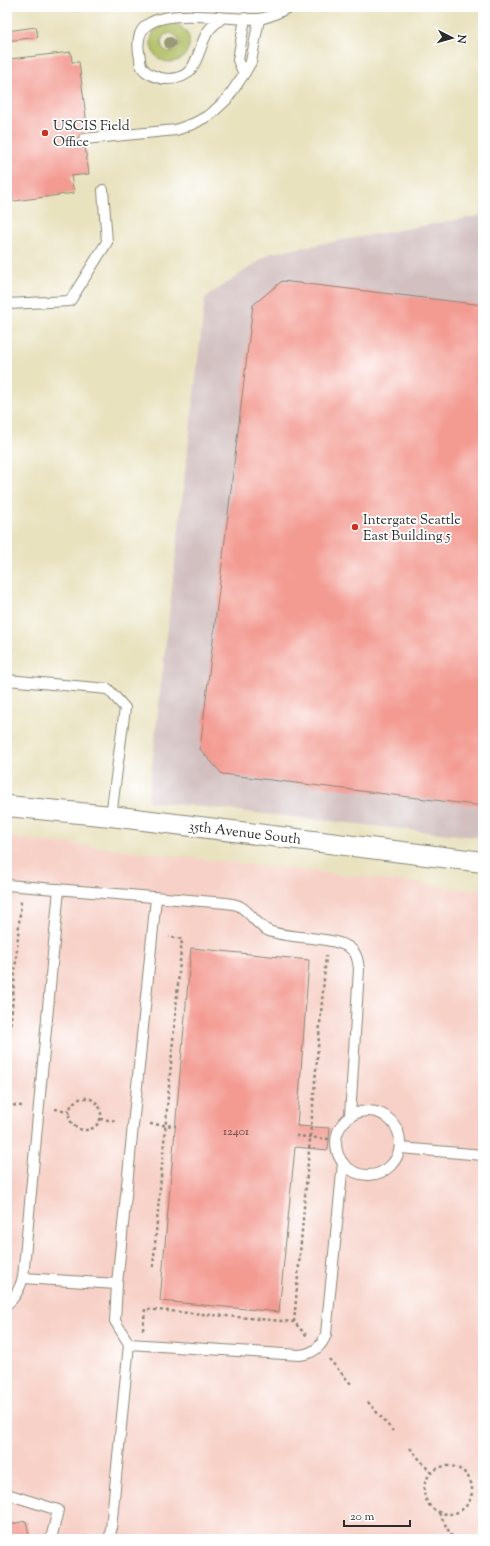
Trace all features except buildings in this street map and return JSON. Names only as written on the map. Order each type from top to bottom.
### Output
[{"type":"street","name":"35th Avenue South","points":[[7,806],[111,816],[483,862]]},
{"type":"lane","points":[[222,18],[208,31],[193,68],[181,78],[166,79],[152,76],[142,66],[138,52],[138,37],[145,25],[155,19],[173,16],[259,19],[277,14],[289,7]]},
{"type":"lane","points":[[244,74],[238,60],[245,18]]},
{"type":"lane","points":[[84,139],[176,130],[195,123],[211,114],[227,99],[251,62],[259,19]]},
{"type":"lane","points":[[7,304],[70,301],[106,242],[103,190]]},
{"type":"lane","points":[[7,680],[108,689],[125,708],[111,816]]},
{"type":"lane","points":[[7,885],[226,903],[240,906],[257,923],[274,933],[284,936],[336,941],[354,951],[359,969],[350,1116]]},
{"type":"lane","points":[[7,1304],[12,1300],[20,1288],[23,1278],[59,889]]},
{"type":"lane","points":[[110,1539],[129,1344],[115,1321],[117,1284],[156,898]]},
{"type":"lane","points":[[370,1110],[381,1112],[390,1118],[397,1127],[401,1137],[401,1148],[391,1167],[382,1173],[361,1175],[351,1170],[343,1163],[337,1154],[337,1133],[342,1123],[350,1116],[360,1111],[370,1110]]},
{"type":"lane","points":[[401,1148],[483,1156]]},
{"type":"lane","points":[[129,1344],[299,1355],[309,1354],[318,1348],[324,1341],[326,1334],[343,1163]]},
{"type":"lane","points":[[23,1278],[117,1284]]},
{"type":"lane","points":[[7,1494],[58,1510],[51,1539]]},
{"type":"path","points":[[7,1066],[21,900]]},
{"type":"path","points":[[153,1268],[182,939],[167,937]]},
{"type":"path","points":[[294,1322],[326,953]]},
{"type":"path","points":[[89,1099],[94,1101],[100,1109],[100,1119],[94,1127],[84,1130],[78,1128],[71,1121],[70,1111],[75,1102],[89,1099]]},
{"type":"path","points":[[7,1105],[26,1107]]},
{"type":"path","points":[[56,1109],[70,1111]]},
{"type":"path","points":[[100,1119],[114,1121]]},
{"type":"path","points":[[145,1123],[176,1126]]},
{"type":"path","points":[[296,1136],[329,1139]]},
{"type":"path","points":[[143,1330],[145,1309],[294,1322],[309,1338]]},
{"type":"path","points":[[325,1356],[351,1384]]},
{"type":"path","points":[[368,1402],[393,1431]]},
{"type":"path","points":[[410,1448],[431,1473]]},
{"type":"path","points":[[445,1467],[452,1467],[460,1470],[470,1481],[470,1496],[467,1504],[454,1513],[446,1514],[439,1512],[432,1508],[427,1502],[424,1494],[426,1479],[431,1473],[445,1467]]},
{"type":"path","points":[[439,1512],[453,1539]]},
{"type":"shaded area","name":"Intergate Seattle East Building 5","points":[[483,215],[483,838],[148,801],[205,298],[271,253]]},
{"type":"shaded area","points":[[7,837],[483,891],[483,1514],[482,1524],[474,1539],[7,1539]]},
{"type":"green space","points":[[172,23],[181,27],[187,33],[189,37],[189,46],[185,55],[180,60],[166,62],[159,59],[154,53],[151,45],[151,38],[155,30],[162,25]],"holes":[[[171,33],[177,37],[180,44],[176,50],[169,52],[163,49],[161,42],[164,35]]]},
{"type":"place","name":"USCIS Field Office","points":[[45,133]]},
{"type":"place","name":"Intergate Seattle East Building 5","points":[[355,527]]}]
